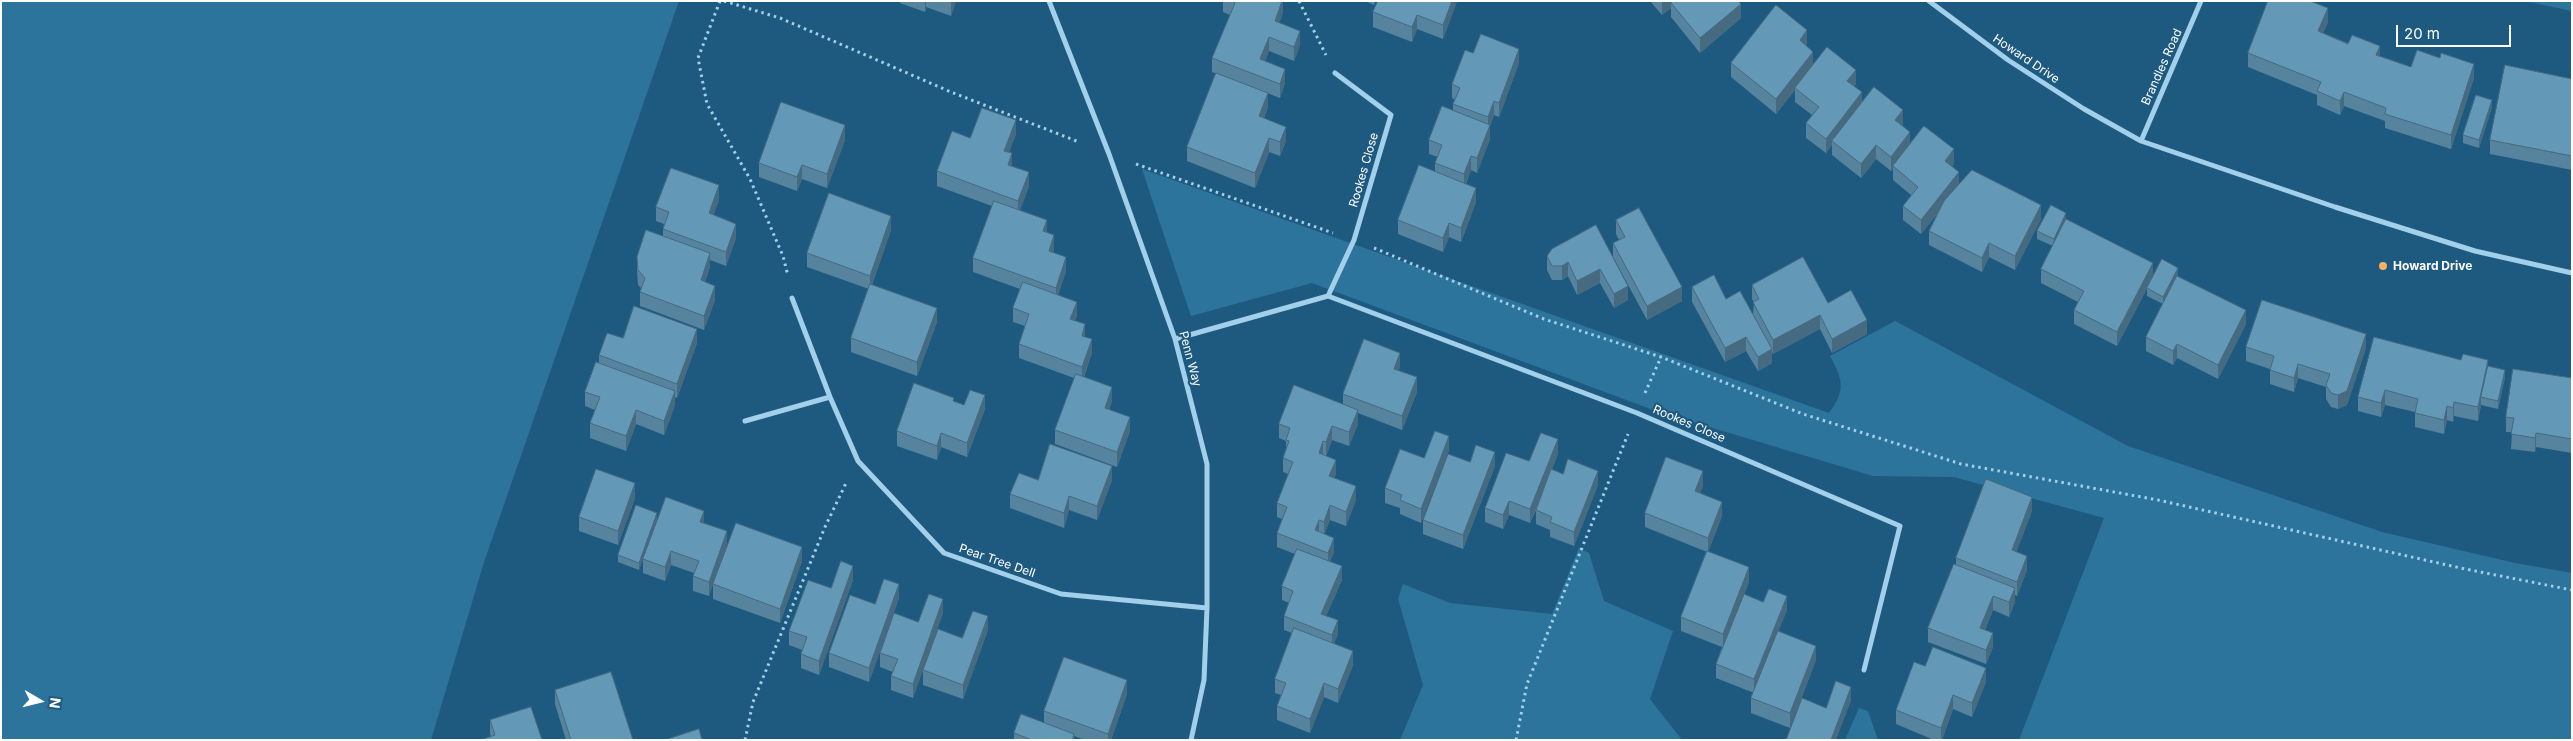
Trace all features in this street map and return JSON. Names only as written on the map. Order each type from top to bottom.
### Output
[{"type":"street","name":"Penn Way","points":[[1050,1],[1109,154],[1175,339],[1207,464],[1207,608],[1204,680],[1192,740]]},
{"type":"street","name":"Howard Drive","points":[[1929,1],[2008,60],[2084,109],[2141,141],[2335,207],[2475,251],[2572,273]]},
{"type":"street","name":"Brandles Road","points":[[2141,141],[2201,1]]},
{"type":"street","name":"Rookes Close","points":[[1334,73],[1391,115],[1354,240],[1328,296],[1637,412],[1900,526],[1864,670]]},
{"type":"street","points":[[1175,339],[1328,296]]},
{"type":"street","name":"Pear Tree Dell","points":[[792,298],[830,397],[858,461],[944,553],[1061,594],[1207,608]]},
{"type":"street","points":[[745,421],[830,397]]},
{"type":"path","points":[[720,1],[698,58],[707,104],[750,179],[783,256],[792,298]]},
{"type":"path","points":[[724,1],[780,18],[951,92],[1109,154],[1354,240],[1544,319],[1662,358],[1803,414],[1961,464],[2158,500],[2465,569],[2572,590]]},
{"type":"path","points":[[1299,1],[1334,73]]},
{"type":"path","points":[[1516,740],[1527,684],[1637,412],[1662,358]]},
{"type":"path","points":[[745,740],[753,702],[825,527],[858,461]]},
{"type":"shaded area","points":[[1,1],[679,1],[484,562],[431,740],[1,740]]},
{"type":"shaded area","points":[[2525,1],[2572,1],[2572,11]]},
{"type":"shaded area","points":[[1142,169],[1829,413],[1838,398],[1841,385],[1838,372],[1830,356],[1895,321],[2128,446],[2382,532],[2515,563],[2572,573],[2572,740],[2019,740],[2104,518],[1954,477],[1873,476],[1656,411],[1312,283],[1191,316]]},
{"type":"shaded area","points":[[1579,548],[1589,553],[1604,601],[1673,631],[1650,699],[1682,740],[1400,740],[1423,685],[1398,599],[1403,584],[1450,603],[1552,614]]},
{"type":"shaded area","points":[[1859,708],[1868,711],[1878,740],[1845,740]]},
{"type":"building","points":[[1232,1],[1282,1],[1275,21],[1300,31],[1294,47],[1269,37],[1260,59],[1285,69],[1280,84],[1212,58],[1235,3]]},
{"type":"building","points":[[1378,1],[1452,1],[1443,25],[1417,15],[1412,27],[1373,12]]},
{"type":"building","points":[[1673,1],[1738,1],[1741,4],[1700,38],[1671,3]]},
{"type":"building","points":[[2268,1],[2310,1],[2328,8],[2318,31],[2348,44],[2352,35],[2380,46],[2376,55],[2411,67],[2417,50],[2440,58],[2441,53],[2474,64],[2451,135],[2385,114],[2386,108],[2344,92],[2340,101],[2317,91],[2321,82],[2248,53]]},
{"type":"building","points":[[1776,5],[1807,30],[1800,40],[1813,52],[1776,99],[1731,63]]},
{"type":"building","points":[[1481,34],[1519,49],[1499,103],[1494,101],[1488,117],[1453,104],[1460,88],[1452,84],[1465,50],[1473,53]]},
{"type":"building","points":[[1827,47],[1856,70],[1847,81],[1862,92],[1826,139],[1806,123],[1819,107],[1795,88]]},
{"type":"building","points":[[2505,65],[2572,79],[2572,156],[2490,140]]},
{"type":"building","points":[[1216,73],[1268,93],[1259,116],[1286,127],[1280,142],[1269,138],[1255,173],[1187,147]]},
{"type":"building","points":[[1874,87],[1903,110],[1895,120],[1910,132],[1891,157],[1876,145],[1861,164],[1832,141]]},
{"type":"building","points":[[2476,95],[2492,100],[2479,140],[2463,135]]},
{"type":"building","points":[[781,102],[845,125],[827,174],[802,165],[797,177],[759,163]]},
{"type":"building","points":[[1442,106],[1490,125],[1477,158],[1471,156],[1464,174],[1435,163],[1442,145],[1429,140]]},
{"type":"building","points":[[982,108],[1016,120],[1004,151],[1012,153],[1008,165],[1029,172],[1018,201],[937,171],[952,131],[970,138]]},
{"type":"building","points":[[1924,126],[1954,149],[1945,161],[1959,172],[1921,220],[1903,206],[1918,187],[1893,166]]},
{"type":"building","points":[[1419,165],[1476,188],[1461,228],[1449,223],[1443,238],[1398,220]]},
{"type":"building","points":[[671,168],[719,185],[709,213],[736,224],[726,252],[663,229],[669,212],[656,207]]},
{"type":"building","points":[[1972,170],[2041,205],[2015,256],[1989,243],[1982,258],[1929,231],[1944,201]]},
{"type":"building","points":[[829,193],[891,216],[870,276],[807,253]]},
{"type":"building","points":[[994,201],[1047,220],[1043,231],[1054,235],[1049,251],[1066,257],[1056,288],[973,258]]},
{"type":"building","points":[[2051,205],[2066,213],[2054,239],[2037,231]]},
{"type":"building","points":[[1639,208],[1682,287],[1647,306],[1613,243],[1625,237],[1616,220]]},
{"type":"building","points":[[2066,219],[2153,263],[2117,332],[2074,310],[2084,291],[2041,269]]},
{"type":"building","points":[[1596,225],[1628,286],[1614,294],[1600,269],[1577,281],[1568,262],[1562,266],[1552,266],[1547,256],[1552,249]]},
{"type":"building","points":[[646,230],[710,253],[701,280],[715,286],[704,316],[640,292],[645,278],[638,270],[637,257]]},
{"type":"building","points":[[1803,257],[1828,303],[1851,290],[1867,320],[1832,339],[1820,315],[1773,340],[1753,302],[1759,299],[1752,285]]},
{"type":"building","points":[[2162,259],[2178,268],[2163,297],[2147,288]]},
{"type":"building","points":[[1714,275],[1726,299],[1740,291],[1772,349],[1758,357],[1746,337],[1725,348],[1692,287]]},
{"type":"building","points":[[2177,276],[2246,310],[2218,365],[2177,344],[2173,351],[2146,337]]},
{"type":"building","points":[[1023,282],[1077,302],[1070,319],[1085,324],[1082,336],[1092,339],[1082,367],[1019,344],[1029,314],[1013,308]]},
{"type":"building","points":[[870,284],[937,308],[917,362],[851,338]]},
{"type":"building","points":[[2262,300],[2366,334],[2347,391],[2338,395],[2331,393],[2326,385],[2330,374],[2298,364],[2294,378],[2270,370],[2274,356],[2246,347]]},
{"type":"building","points":[[634,306],[697,329],[677,384],[599,355],[607,333],[623,338]]},
{"type":"building","points":[[2374,337],[2461,360],[2463,354],[2488,360],[2478,407],[2454,402],[2453,408],[2447,406],[2444,420],[2415,413],[2418,399],[2385,390],[2381,403],[2358,397]]},
{"type":"building","points":[[1364,339],[1400,353],[1394,369],[1417,377],[1402,416],[1343,394]]},
{"type":"building","points":[[596,362],[675,391],[664,421],[636,410],[626,436],[590,423],[600,397],[585,392]]},
{"type":"building","points":[[2488,366],[2505,370],[2498,401],[2481,397]]},
{"type":"building","points":[[2513,369],[2572,378],[2572,439],[2536,433],[2535,438],[2511,434],[2514,418],[2506,417]]},
{"type":"building","points":[[1076,374],[1112,387],[1105,408],[1130,417],[1117,452],[1055,430]]},
{"type":"building","points":[[914,383],[954,398],[953,401],[964,405],[970,390],[985,395],[967,443],[941,433],[937,446],[897,431]]},
{"type":"building","points":[[1294,385],[1358,410],[1349,432],[1332,426],[1326,442],[1323,441],[1319,453],[1336,460],[1329,476],[1356,486],[1346,512],[1330,505],[1324,522],[1319,520],[1315,530],[1334,538],[1328,553],[1277,533],[1287,507],[1277,503],[1293,462],[1283,458],[1289,441],[1286,440],[1290,428],[1279,424]]},
{"type":"building","points":[[1435,431],[1449,436],[1421,509],[1400,500],[1402,495],[1385,488],[1400,449],[1424,458]]},
{"type":"building","points":[[1541,433],[1558,439],[1530,509],[1509,501],[1503,515],[1485,508],[1506,453],[1529,461]]},
{"type":"building","points":[[1050,444],[1112,466],[1097,506],[1069,496],[1064,513],[1010,494],[1019,473],[1038,480]]},
{"type":"building","points":[[1476,445],[1495,452],[1463,535],[1423,520],[1448,454],[1470,462]]},
{"type":"building","points":[[1666,457],[1703,471],[1695,491],[1722,502],[1708,538],[1645,513]]},
{"type":"building","points":[[1568,459],[1598,471],[1574,532],[1550,522],[1552,517],[1536,510],[1551,469],[1563,474]]},
{"type":"building","points":[[596,469],[635,483],[618,531],[579,517]]},
{"type":"building","points":[[1986,479],[2032,497],[2012,550],[2027,556],[2017,582],[1956,558]]},
{"type":"building","points":[[666,497],[704,511],[700,522],[727,531],[709,582],[693,576],[699,561],[671,551],[665,567],[643,559]]},
{"type":"building","points":[[636,505],[657,513],[639,563],[618,555]]},
{"type":"building","points":[[736,523],[802,547],[780,609],[713,584]]},
{"type":"building","points":[[1297,549],[1342,566],[1321,614],[1338,620],[1332,635],[1284,616],[1293,591],[1282,586]]},
{"type":"building","points":[[1707,551],[1749,567],[1723,634],[1681,617]]},
{"type":"building","points":[[841,561],[853,566],[819,661],[801,654],[807,637],[789,631],[808,580],[831,588]]},
{"type":"building","points":[[1954,564],[2015,588],[2009,602],[1993,596],[1980,628],[1993,633],[1986,650],[1928,628]]},
{"type":"building","points":[[884,579],[899,584],[869,668],[829,653],[850,595],[875,604]]},
{"type":"building","points":[[1769,589],[1787,596],[1754,679],[1716,664],[1744,594],[1763,602]]},
{"type":"building","points":[[929,594],[943,599],[913,684],[891,676],[898,659],[880,653],[894,613],[918,622]]},
{"type":"building","points":[[973,611],[988,616],[963,685],[923,670],[938,629],[962,638]]},
{"type":"building","points":[[1294,628],[1353,651],[1338,689],[1324,683],[1310,719],[1277,706],[1286,683],[1275,679]]},
{"type":"building","points":[[1778,631],[1816,646],[1790,713],[1751,698]]},
{"type":"building","points":[[1933,647],[1986,668],[1972,703],[1953,695],[1941,728],[1896,710],[1914,662],[1925,666]]},
{"type":"building","points":[[1064,657],[1127,680],[1108,734],[1044,711]]},
{"type":"building","points":[[611,672],[633,740],[571,740],[555,690]]},
{"type":"building","points":[[1836,681],[1851,687],[1831,740],[1786,740],[1802,698],[1826,708]]},
{"type":"building","points":[[531,707],[542,740],[481,740],[495,735],[490,720]]},
{"type":"building","points":[[1021,714],[1074,734],[1072,740],[1032,740],[1014,733]]},
{"type":"building","points":[[699,729],[702,740],[665,740]]},
{"type":"place","name":"Howard Drive","points":[[2383,266]]}]
